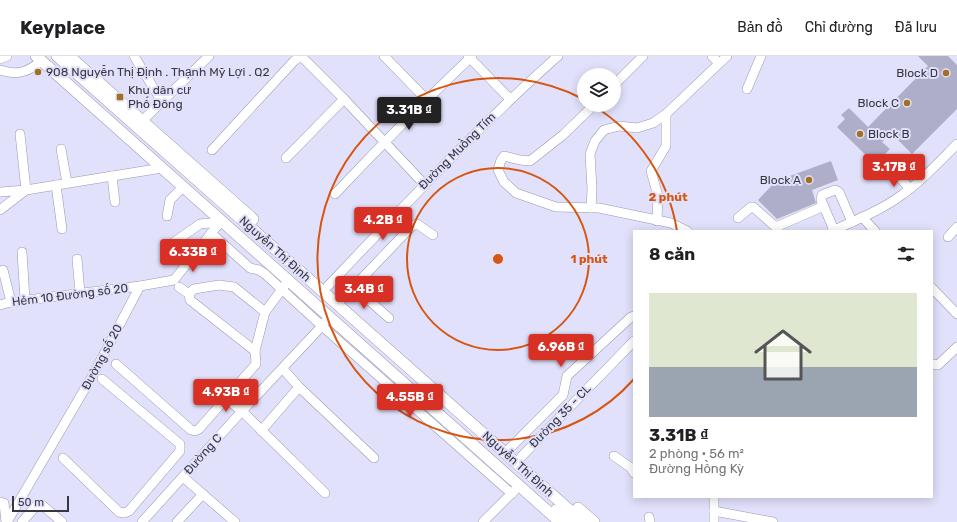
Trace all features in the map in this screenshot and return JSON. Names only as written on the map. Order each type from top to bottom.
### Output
[{"type":"main road","name":"Nguyễn Thị Định","points":[[57,56],[335,308],[513,466],[583,522]]},
{"type":"main road","name":"Nguyễn Thị Định","points":[[69,56],[142,121],[335,308],[503,456],[570,522]]},
{"type":"main road","name":"Nguyễn Thị Định","points":[[41,60],[165,167],[218,224]]},
{"type":"main road","name":"Nguyễn Thị Định","points":[[165,167],[218,224],[288,283],[320,294]]},
{"type":"main road","name":"Nguyễn Thị Định","points":[[335,308],[445,427],[503,456]]},
{"type":"main road","name":"Nguyễn Thị Định","points":[[513,466],[519,485],[560,522]]},
{"type":"main road","name":"Nguyễn Thị Định","points":[[513,466],[594,522]]},
{"type":"street","points":[[0,59],[7,56]]},
{"type":"street","points":[[134,56],[162,102]]},
{"type":"street","points":[[142,121],[209,56]]},
{"type":"street","points":[[212,150],[294,61],[301,56],[344,99],[424,184]]},
{"type":"street","points":[[384,56],[426,99]]},
{"type":"street","name":"Đường Muồng Tím","points":[[320,294],[424,184],[510,99],[558,56]]},
{"type":"street","points":[[621,78],[643,56]]},
{"type":"street","points":[[712,56],[719,63]]},
{"type":"street","points":[[591,208],[592,189],[590,154],[595,141],[604,130],[619,126],[637,128],[654,123],[666,114],[726,56]]},
{"type":"street","points":[[747,89],[761,56]]},
{"type":"street","points":[[335,194],[384,141],[470,57],[510,99]]},
{"type":"street","points":[[0,70],[11,73],[26,71],[34,68],[41,60]]},
{"type":"street","points":[[286,158],[344,99]]},
{"type":"street","points":[[587,112],[563,135],[530,160],[520,160],[504,156],[498,170],[504,182],[516,194],[556,207],[599,208],[671,223],[685,230]]},
{"type":"street","points":[[657,220],[658,196],[651,171],[666,146],[666,114]]},
{"type":"street","points":[[20,134],[26,190]]},
{"type":"street","points":[[852,222],[839,192],[835,190],[822,195],[821,200],[833,230],[852,222],[862,217],[910,189],[932,170],[957,144]]},
{"type":"street","points":[[61,149],[67,183]]},
{"type":"street","points":[[0,192],[26,190],[165,167]]},
{"type":"street","points":[[895,172],[910,189]]},
{"type":"street","points":[[112,176],[115,202]]},
{"type":"street","points":[[56,185],[62,228]]},
{"type":"street","points":[[167,216],[170,200],[183,187]]},
{"type":"street","points":[[0,210],[26,190]]},
{"type":"street","points":[[738,218],[753,207],[778,230],[778,226],[824,206]]},
{"type":"street","points":[[862,217],[874,230]]},
{"type":"street","points":[[168,247],[200,224],[218,224],[250,268],[288,283],[322,326],[445,427],[512,494]]},
{"type":"street","points":[[140,286],[174,280],[218,224]]},
{"type":"street","name":"Đường C","points":[[143,520],[322,326],[335,308],[354,287],[412,226],[417,224],[433,235]]},
{"type":"street","points":[[948,237],[957,227]]},
{"type":"street","points":[[22,252],[26,300]]},
{"type":"street","points":[[77,259],[80,293]]},
{"type":"street","points":[[3,270],[11,302]]},
{"type":"street","points":[[116,364],[191,430],[195,431],[199,429],[256,364],[255,352],[265,312],[288,283]]},
{"type":"street","points":[[189,294],[194,289],[219,284],[234,287],[265,312]]},
{"type":"street","name":"Hẻm 10 Đường số 20","points":[[0,305],[11,302],[140,286]]},
{"type":"street","name":"Đường số 20","points":[[7,522],[94,372],[140,286]]},
{"type":"street","points":[[179,287],[189,294],[190,300],[255,352]]},
{"type":"street","points":[[354,287],[389,318]]},
{"type":"street","points":[[933,289],[957,314]]},
{"type":"street","name":"Đường 35 - CL","points":[[503,456],[563,395],[567,376],[633,316]]},
{"type":"street","name":"Đường 35 - CL","points":[[513,466],[633,342]]},
{"type":"street","points":[[933,364],[938,365],[957,347]]},
{"type":"street","points":[[283,369],[299,387],[374,458]]},
{"type":"street","points":[[64,458],[119,512],[127,513],[180,451],[180,444],[102,378]]},
{"type":"street","points":[[262,431],[299,387]]},
{"type":"street","points":[[226,399],[242,412],[325,493]]},
{"type":"street","points":[[614,456],[630,467],[633,472]]},
{"type":"street","points":[[183,477],[235,522]]},
{"type":"street","points":[[483,522],[512,494],[519,485]]},
{"type":"street","points":[[177,522],[202,494]]},
{"type":"street","points":[[714,498],[714,522]]},
{"type":"street","points":[[0,502],[4,503],[7,522]]},
{"type":"street","points":[[22,522],[39,504],[62,522]]},
{"type":"street","points":[[132,508],[143,520]]},
{"type":"street","points":[[714,511],[746,520],[773,522]]},
{"type":"building","points":[[918,56],[948,56],[957,65],[957,109],[912,154],[891,133],[882,142],[890,149],[882,157],[886,160],[878,167],[837,127],[845,119],[841,115],[849,108],[868,127],[928,66]]},
{"type":"building","points":[[831,161],[838,180],[812,190],[816,203],[777,219],[758,200],[776,181]]},
{"type":"place","name":"908 Nguyễn Thị Định . Thạnh Mỹ Lợi . Q2","points":[[38,72]]},
{"type":"place","name":"Block D","points":[[946,73]]},
{"type":"place","name":"Khu dân cư Phố Đông","points":[[120,97]]},
{"type":"place","name":"Block C","points":[[907,103]]},
{"type":"place","name":"Block B","points":[[860,134]]},
{"type":"place","name":"Block A","points":[[809,180]]}]
